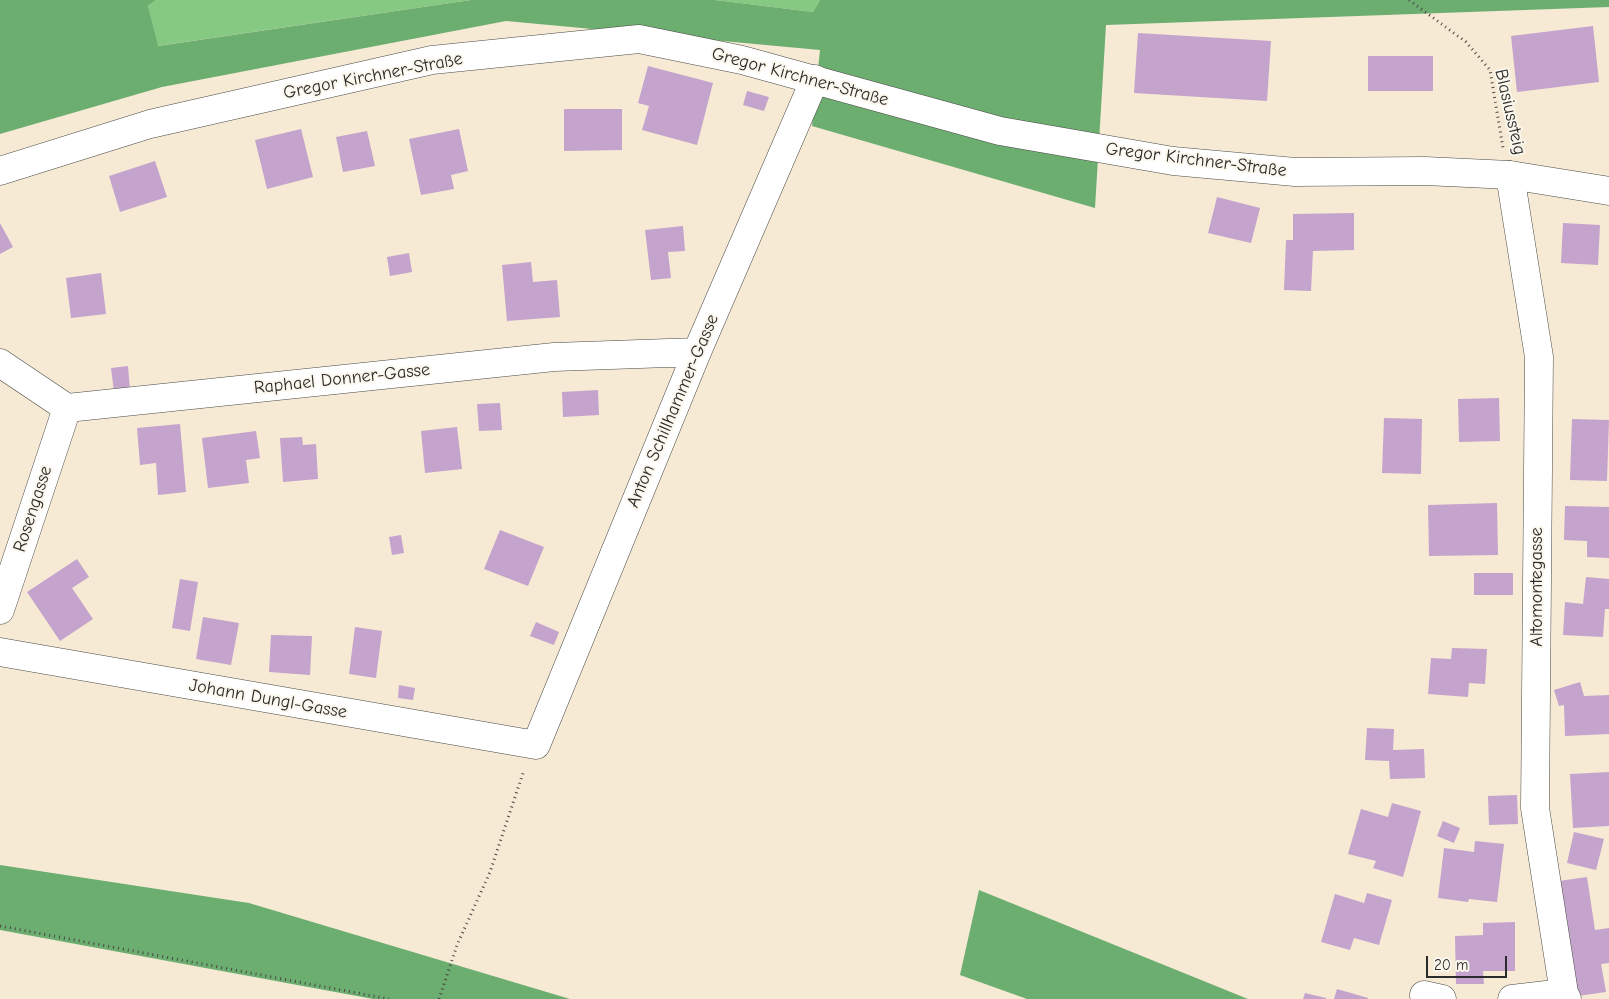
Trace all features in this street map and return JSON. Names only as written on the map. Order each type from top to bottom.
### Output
[{"type":"street","name":"Gregor Kirchner-Straße","points":[[0,171],[150,124],[432,60],[639,39],[742,60],[1000,132],[1173,161],[1295,172],[1425,171],[1510,175],[1609,191]]},
{"type":"street","name":"Anton Schillhammer-Gasse","points":[[533,745],[814,79]]},
{"type":"street","name":"Altomontegasse","points":[[1510,175],[1539,357],[1535,808],[1565,996]]},
{"type":"street","name":"Raphael Donner-Gasse","points":[[67,408],[554,357],[698,352]]},
{"type":"street","points":[[0,363],[67,408]]},
{"type":"street","name":"Rosengasse","points":[[0,610],[67,408]]},
{"type":"street","name":"Johann Dungl-Gasse","points":[[0,652],[533,745]]},
{"type":"street","points":[[1512,999],[1565,996]]},
{"type":"path","name":"Blasiussteig","points":[[1409,0],[1466,42],[1490,70],[1502,145],[1510,175]]},
{"type":"path","points":[[439,999],[457,945],[490,872],[533,745]]},
{"type":"path","points":[[0,926],[388,999]]},
{"type":"green space","points":[[0,0],[156,0],[148,6],[158,46],[471,0],[715,0],[813,12],[820,0],[1609,0],[1609,7],[1106,25],[1095,208],[812,126],[820,50],[506,21],[162,87],[0,134]]},
{"type":"green space","points":[[156,0],[471,0],[157,46],[148,6]]},
{"type":"green space","points":[[715,0],[820,0],[813,12]]},
{"type":"green space","points":[[0,865],[249,903],[570,999],[373,999],[0,930]]},
{"type":"green space","points":[[979,890],[1248,999],[1027,999],[960,975]]},
{"type":"building","points":[[1593,26],[1599,82],[1517,92],[1511,36]]},
{"type":"building","points":[[1138,33],[1271,41],[1267,101],[1134,93]]},
{"type":"building","points":[[1368,56],[1433,56],[1433,91],[1368,91]]},
{"type":"building","points":[[648,66],[713,83],[697,145],[642,130],[649,106],[638,103]]},
{"type":"building","points":[[747,91],[769,97],[764,111],[743,105]]},
{"type":"building","points":[[564,109],[622,109],[622,150],[564,151]]},
{"type":"building","points":[[301,129],[313,177],[267,189],[255,140]]},
{"type":"building","points":[[459,129],[468,171],[451,175],[454,189],[421,195],[409,139]]},
{"type":"building","points":[[367,131],[375,166],[343,172],[336,137]]},
{"type":"building","points":[[155,161],[167,197],[120,212],[109,176]]},
{"type":"building","points":[[1217,197],[1260,208],[1251,243],[1208,233]]},
{"type":"building","points":[[1354,213],[1354,250],[1313,251],[1311,291],[1284,290],[1286,240],[1293,240],[1293,214]]},
{"type":"building","points":[[0,223],[13,247],[0,254]]},
{"type":"building","points":[[1563,223],[1600,225],[1598,265],[1561,263]]},
{"type":"building","points":[[683,226],[685,251],[668,252],[671,278],[651,280],[645,230]]},
{"type":"building","points":[[409,253],[412,272],[390,276],[387,257]]},
{"type":"building","points":[[531,262],[533,282],[557,280],[560,317],[507,321],[502,265]]},
{"type":"building","points":[[101,273],[106,314],[71,318],[66,278]]},
{"type":"building","points":[[128,366],[130,390],[114,392],[111,368]]},
{"type":"building","points":[[598,390],[599,415],[563,417],[562,392]]},
{"type":"building","points":[[1499,398],[1500,441],[1459,442],[1458,399]]},
{"type":"building","points":[[500,403],[502,430],[479,431],[477,404]]},
{"type":"building","points":[[1384,418],[1422,419],[1421,474],[1382,473]]},
{"type":"building","points":[[1572,419],[1609,420],[1607,481],[1570,480]]},
{"type":"building","points":[[180,424],[186,492],[158,495],[156,463],[140,465],[137,428]]},
{"type":"building","points":[[457,427],[462,469],[425,473],[421,431]]},
{"type":"building","points":[[256,431],[260,458],[246,460],[249,483],[208,488],[202,438]]},
{"type":"building","points":[[302,437],[303,445],[316,444],[318,479],[283,482],[280,438]]},
{"type":"building","points":[[1497,503],[1498,555],[1429,556],[1428,505]]},
{"type":"building","points":[[1565,506],[1609,507],[1609,558],[1587,557],[1587,541],[1564,540]]},
{"type":"building","points":[[500,530],[544,547],[528,586],[484,569]]},
{"type":"building","points":[[401,535],[404,553],[392,555],[389,537]]},
{"type":"building","points":[[77,559],[89,577],[72,588],[93,619],[60,641],[27,592]]},
{"type":"building","points":[[1474,573],[1513,573],[1513,595],[1474,595]]},
{"type":"building","points":[[1586,577],[1609,579],[1609,609],[1605,609],[1603,637],[1563,635],[1565,602],[1583,604]]},
{"type":"building","points":[[180,579],[198,582],[190,631],[172,628]]},
{"type":"building","points":[[203,617],[239,623],[231,665],[196,659]]},
{"type":"building","points":[[536,622],[559,632],[554,645],[530,636]]},
{"type":"building","points":[[355,627],[382,631],[376,678],[349,674]]},
{"type":"building","points":[[271,635],[312,636],[310,675],[269,672]]},
{"type":"building","points":[[1452,648],[1487,649],[1485,684],[1469,683],[1468,697],[1428,694],[1431,658],[1451,659]]},
{"type":"building","points":[[1580,682],[1584,696],[1609,695],[1609,734],[1565,736],[1564,705],[1559,706],[1554,690]]},
{"type":"building","points":[[399,685],[415,688],[413,700],[398,698]]},
{"type":"building","points":[[1367,728],[1394,729],[1393,750],[1424,749],[1425,778],[1390,779],[1389,761],[1365,760]]},
{"type":"building","points":[[1609,772],[1609,826],[1573,828],[1570,774]]},
{"type":"building","points":[[1517,795],[1518,824],[1489,825],[1488,796]]},
{"type":"building","points":[[1392,803],[1421,811],[1403,877],[1373,868],[1376,861],[1348,854],[1361,809],[1388,817]]},
{"type":"building","points":[[1443,821],[1460,828],[1454,843],[1437,836]]},
{"type":"building","points":[[1574,832],[1604,839],[1596,870],[1567,863]]},
{"type":"building","points":[[1475,841],[1504,844],[1497,902],[1469,899],[1468,902],[1438,898],[1444,848],[1474,852]]},
{"type":"building","points":[[1587,877],[1595,930],[1609,928],[1609,963],[1601,964],[1606,992],[1578,996],[1559,881]]},
{"type":"building","points":[[1367,893],[1392,900],[1379,945],[1354,938],[1350,950],[1321,942],[1335,894],[1364,903]]},
{"type":"building","points":[[1515,922],[1515,971],[1483,971],[1484,984],[1456,984],[1455,936],[1483,935],[1483,923]]},
{"type":"building","points":[[1337,989],[1368,998],[1368,999],[1334,999]]},
{"type":"building","points":[[1305,993],[1326,998],[1326,999],[1303,999]]}]
